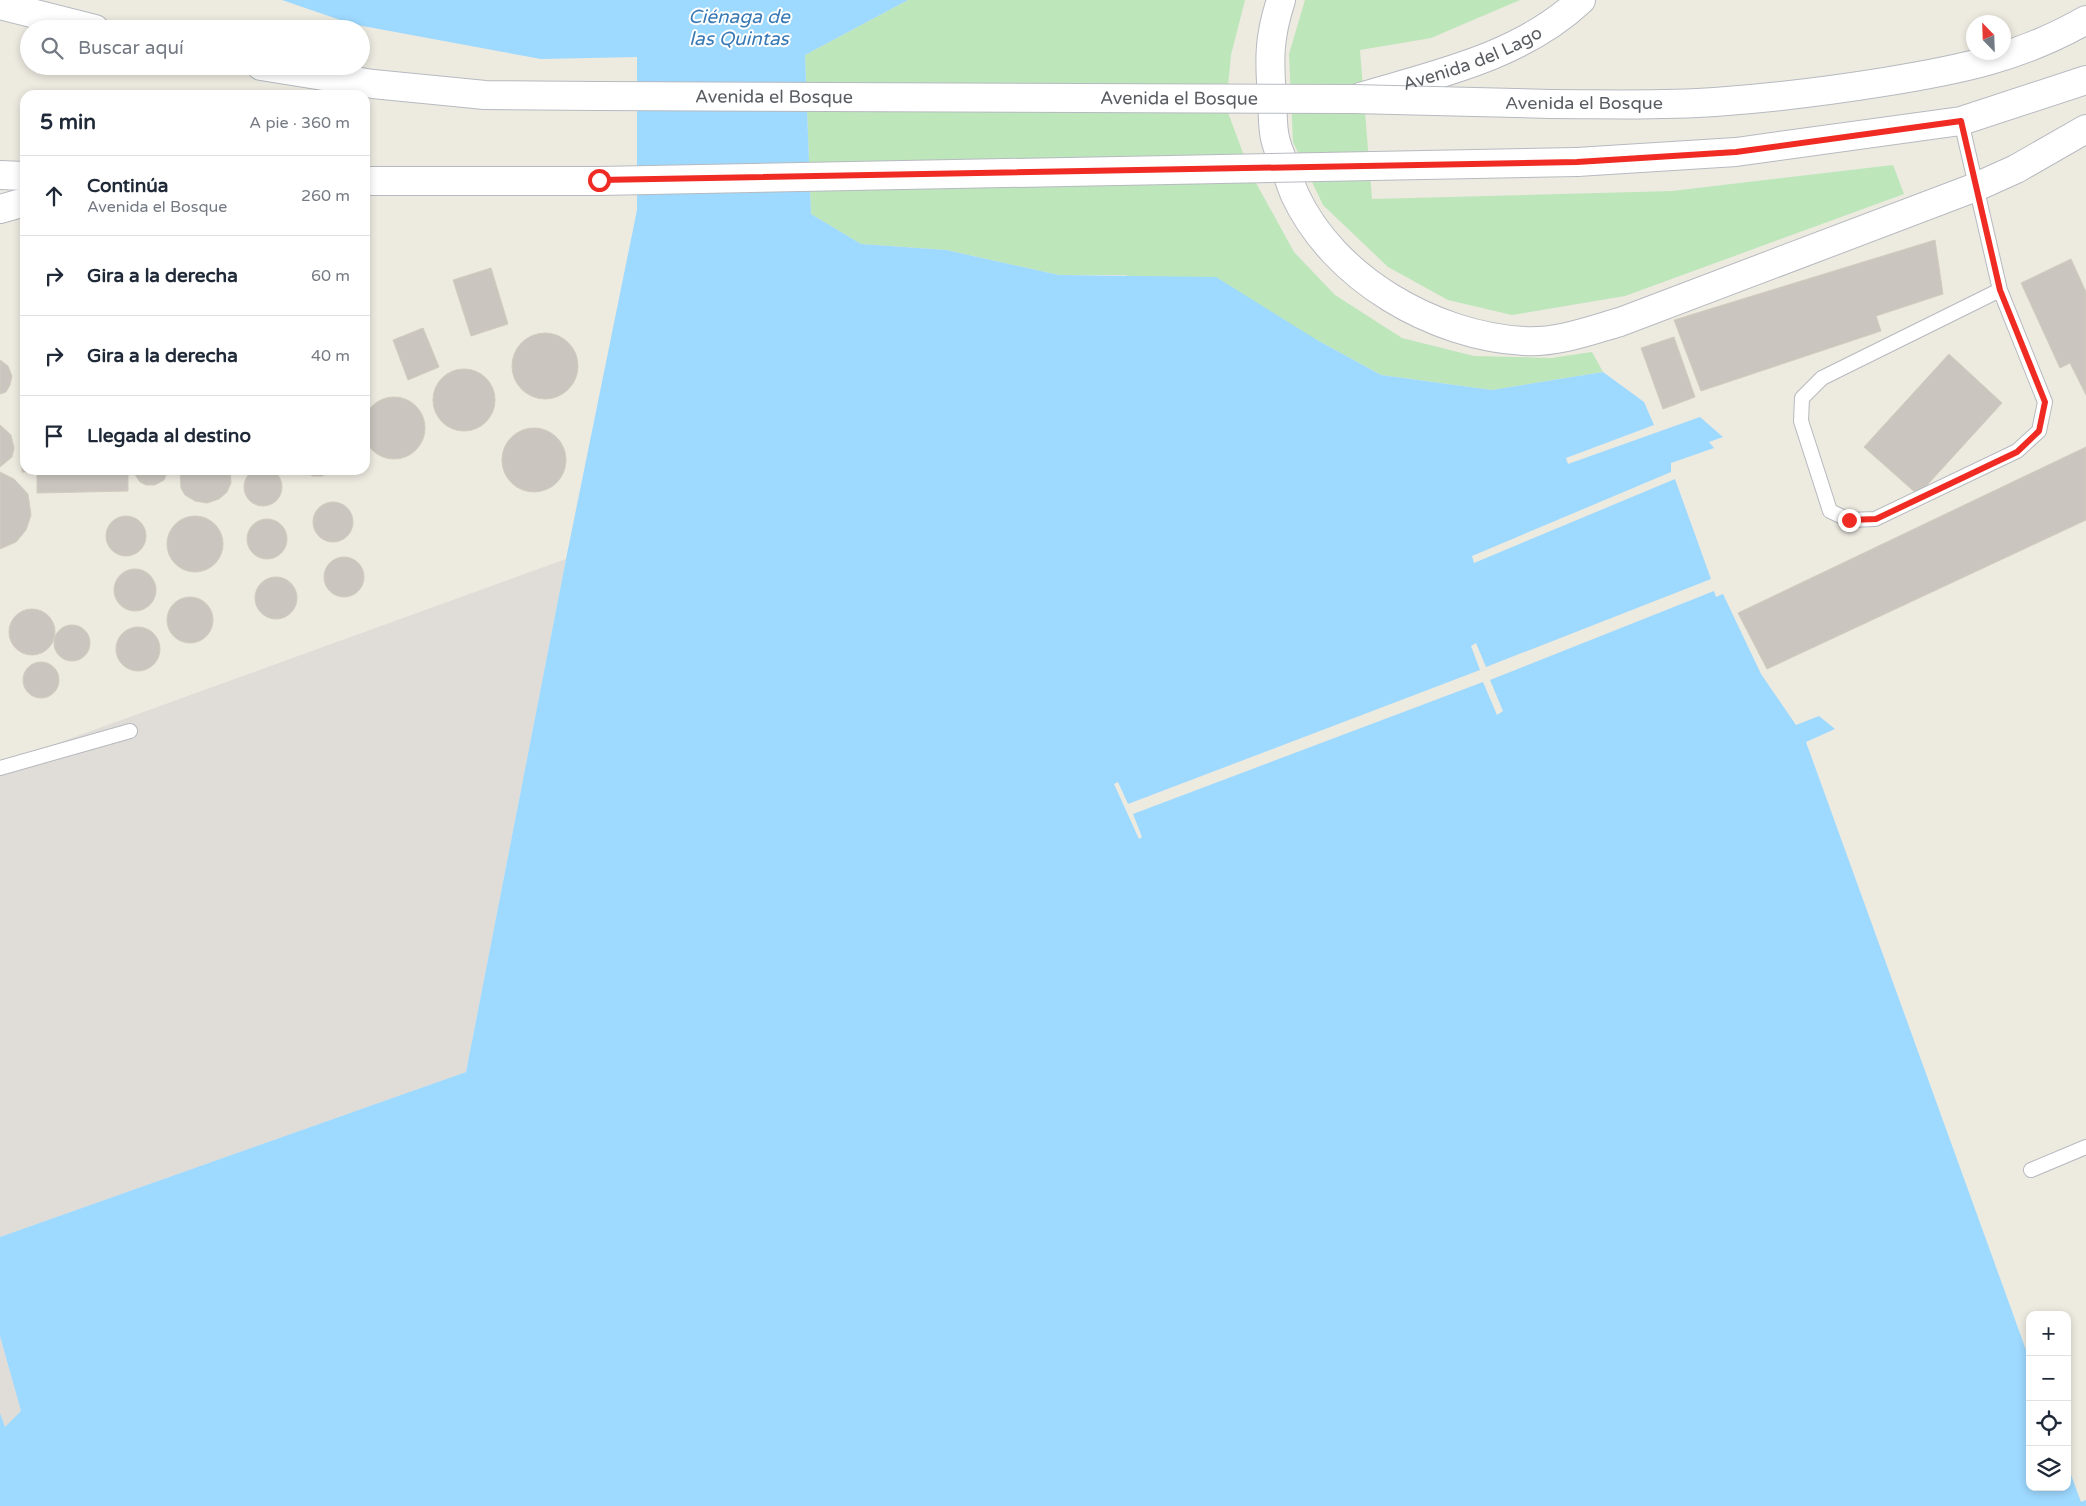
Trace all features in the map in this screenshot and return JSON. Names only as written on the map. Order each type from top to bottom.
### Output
[{"type":"main road","points":[[1281,0],[1273,24],[1269,51],[1275,139],[1296,196],[1320,235],[1360,276],[1398,304],[1442,324],[1482,336],[1525,342],[1573,336],[1620,322],[1976,188],[2016,169],[2086,129]]},
{"type":"main road","name":"Avenida del Lago","points":[[1353,99],[1478,62],[1528,38],[1581,0]]},
{"type":"main road","points":[[0,5],[59,20]]},
{"type":"main road","name":"Avenida el Bosque","points":[[317,75],[373,84],[485,94],[1353,99],[1552,104],[1714,102],[1847,88],[1957,70],[2010,55],[2056,37],[2086,20]]},
{"type":"main road","points":[[370,181],[599,180],[1577,162],[1736,152],[1961,121],[2086,80]]},
{"type":"main road","points":[[0,175],[20,176]]},
{"type":"main road","points":[[0,209],[20,203]]},
{"type":"lane","points":[[1961,121],[2000,290],[2045,402],[2039,431],[2017,452],[1876,519],[1849,520],[1830,511],[1801,421],[1802,398],[1822,378],[2000,290]]},
{"type":"lane","points":[[0,768],[130,731]]},
{"type":"lane","points":[[2031,1170],[2086,1147]]},
{"type":"shaded area","points":[[566,559],[466,1072],[0,1237],[0,764]]},
{"type":"shaded area","points":[[0,1336],[31,1446],[13,1453],[0,1413]]},
{"type":"green space","points":[[908,0],[1245,0],[1231,55],[1226,107],[1250,172],[1294,252],[1335,295],[1402,338],[1474,356],[1551,358],[1592,352],[1603,372],[1492,390],[1381,375],[1317,340],[1125,275],[1059,275],[946,250],[861,244],[811,214],[805,55]]},
{"type":"green space","points":[[1305,0],[1520,0],[1431,38],[1360,50],[1372,199],[1672,191],[1893,165],[1904,194],[1625,296],[1512,315],[1448,300],[1388,267],[1323,205],[1293,142],[1289,54]]},
{"type":"water","name":"Ciénaga de las Quintas","points":[[282,0],[908,0],[805,55],[811,214],[861,244],[946,250],[1059,275],[1216,277],[1317,340],[1381,375],[1492,390],[1603,372],[1644,402],[1654,425],[1566,458],[1568,464],[1700,417],[1723,437],[1709,442],[1714,448],[1671,463],[1671,472],[1472,556],[1474,563],[1675,479],[1711,579],[1486,667],[1476,643],[1471,646],[1480,670],[1128,804],[1118,782],[1114,784],[1139,839],[1142,837],[1133,814],[1483,682],[1497,715],[1503,711],[1490,680],[1714,591],[1716,597],[1723,594],[1761,674],[1796,725],[1819,716],[1835,729],[1806,742],[2026,1350],[2026,1491],[2071,1491],[2071,1475],[2081,1502],[2086,1500],[2086,1506],[0,1506],[0,1413],[5,1427],[21,1411],[0,1336],[0,1237],[466,1072],[566,559],[637,210],[637,57],[541,59],[370,27],[370,20],[340,20]]},
{"type":"building","points":[[1935,240],[1943,294],[1876,316],[1881,331],[1701,391],[1674,320]]},
{"type":"building","points":[[2071,259],[2086,292],[2086,395],[2070,363],[2060,368],[2021,283]]},
{"type":"building","points":[[491,268],[508,324],[471,336],[453,280]]},
{"type":"building","points":[[423,328],[439,367],[408,380],[393,340]]},
{"type":"building","points":[[545,333],[558,335],[568,343],[576,353],[578,366],[576,379],[568,389],[558,397],[545,399],[532,397],[522,389],[514,379],[512,366],[514,353],[522,343],[532,335]]},
{"type":"building","points":[[1674,337],[1695,397],[1663,409],[1641,348]]},
{"type":"building","points":[[1949,354],[2002,403],[1918,495],[1864,447]]},
{"type":"building","points":[[0,360],[8,366],[12,376],[6,392],[0,394]]},
{"type":"building","points":[[464,369],[476,372],[486,378],[492,388],[495,400],[492,412],[486,422],[476,428],[464,431],[452,428],[442,422],[436,412],[433,400],[436,388],[442,378],[452,372]]},
{"type":"building","points":[[400,397],[406,399],[416,406],[425,422],[423,440],[416,450],[406,457],[388,459],[377,454],[370,448],[370,408],[382,399]]},
{"type":"building","points":[[0,425],[11,435],[14,448],[12,457],[0,467]]},
{"type":"building","points":[[528,428],[540,428],[557,437],[564,448],[566,460],[564,472],[557,483],[540,492],[528,492],[516,487],[507,478],[502,466],[502,454],[507,442],[516,433]]},
{"type":"building","points":[[2086,447],[2086,520],[1767,669],[1738,613]]},
{"type":"building","points":[[0,472],[14,479],[28,494],[31,515],[26,530],[16,542],[0,549]]},
{"type":"building","points":[[37,475],[128,475],[128,491],[37,493]]},
{"type":"building","points":[[135,475],[166,475],[164,480],[155,485],[146,485],[140,482]]},
{"type":"building","points":[[180,475],[230,475],[231,483],[227,492],[219,499],[207,503],[195,501],[185,495],[181,488]]},
{"type":"building","points":[[248,475],[278,475],[281,480],[281,494],[277,501],[270,505],[256,505],[249,501],[245,494],[245,480]]},
{"type":"building","points":[[333,502],[347,508],[353,522],[347,536],[333,542],[319,536],[313,522],[319,508]]},
{"type":"building","points":[[130,516],[137,519],[143,525],[146,536],[145,544],[137,553],[130,556],[122,556],[115,553],[107,544],[106,532],[109,525],[118,517]]},
{"type":"building","points":[[195,516],[206,518],[215,524],[221,533],[223,544],[221,555],[215,564],[206,570],[195,572],[184,570],[175,564],[169,555],[167,544],[169,533],[175,524],[184,518]]},
{"type":"building","points":[[263,519],[271,519],[278,522],[284,528],[287,539],[284,550],[278,556],[271,559],[263,559],[256,556],[250,550],[247,543],[247,535],[250,528],[256,522]]},
{"type":"building","points":[[344,557],[358,563],[364,577],[358,591],[344,597],[330,591],[324,577],[330,563]]},
{"type":"building","points":[[131,569],[139,569],[150,575],[156,590],[150,605],[139,611],[131,611],[120,605],[114,594],[114,586],[120,575]]},
{"type":"building","points":[[280,577],[288,580],[294,586],[297,598],[294,610],[288,616],[272,619],[264,616],[258,610],[255,594],[258,586],[264,580]]},
{"type":"building","points":[[195,597],[207,603],[212,611],[212,629],[207,637],[199,642],[185,643],[173,637],[168,629],[167,615],[173,603],[181,598]]},
{"type":"building","points":[[27,609],[37,609],[49,615],[54,623],[54,641],[49,649],[41,654],[27,655],[19,652],[12,645],[9,637],[9,627],[12,619],[19,612]]},
{"type":"building","points":[[72,625],[85,630],[90,643],[85,656],[72,661],[59,656],[54,643],[59,630]]},
{"type":"building","points":[[134,627],[142,627],[154,633],[160,649],[154,665],[142,671],[134,671],[122,665],[116,653],[116,645],[122,633]]},
{"type":"building","points":[[41,662],[48,663],[54,667],[58,673],[58,687],[54,693],[48,697],[41,698],[34,697],[28,693],[24,687],[23,680],[24,673],[28,667],[34,663]]},
{"type":"route","points":[[599,180],[1577,162],[1736,152],[1961,121],[2000,290],[2045,402],[2039,431],[2017,452],[1876,519],[1849,520]]}]
